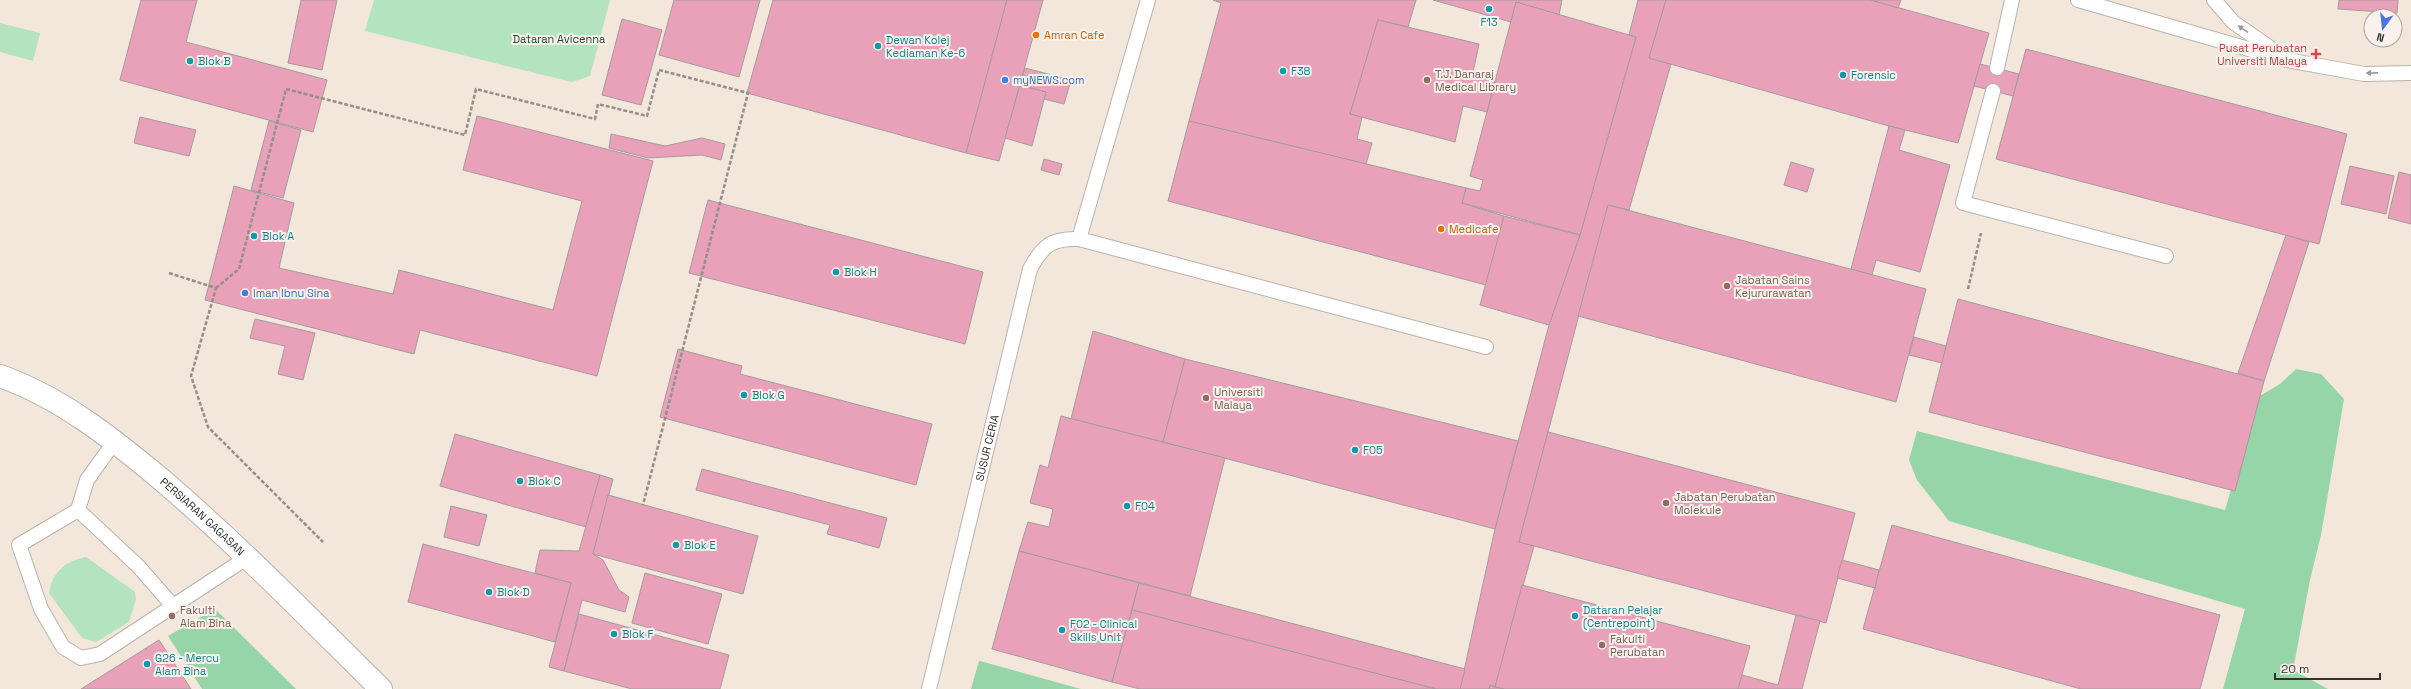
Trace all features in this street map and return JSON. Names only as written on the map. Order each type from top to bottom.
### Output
[{"type":"street","name":"PERSIARAN GAGASAN","points":[[0,376],[26,385],[115,441],[202,515],[248,557],[381,689]]},
{"type":"lane","points":[[1080,239],[1148,0]]},
{"type":"lane","points":[[1997,68],[2012,0]]},
{"type":"lane","points":[[2078,0],[2287,60],[2364,74],[2411,73]]},
{"type":"lane","points":[[2214,0],[2233,22],[2287,60]]},
{"type":"lane","points":[[1993,91],[1963,203],[2166,256]]},
{"type":"lane","name":"SUSUR CERIA","points":[[929,689],[1030,269],[1044,248],[1053,242],[1063,238],[1080,239],[1486,347]]},
{"type":"lane","points":[[115,441],[87,480],[78,510],[20,545],[41,609],[63,648],[81,658],[100,654],[248,557]]},
{"type":"lane","points":[[78,510],[138,566],[173,606]]},
{"type":"path","points":[[322,542],[208,427],[191,376],[216,288],[239,269],[286,89],[465,135],[476,89],[595,119],[598,104],[647,116],[659,70],[748,93],[643,505]]},
{"type":"path","points":[[1968,289],[1986,209]]},
{"type":"path","points":[[169,273],[216,288]]},
{"type":"shaded area","name":"Universiti Malaya","points":[[0,0],[2411,0],[2411,689],[0,689]]},
{"type":"green space","name":"Dataran Avicenna","points":[[374,0],[610,0],[590,76],[572,82],[365,31]]},
{"type":"green space","points":[[0,23],[40,33],[33,61],[0,52]]},
{"type":"green space","points":[[2296,369],[2321,374],[2344,399],[2321,535],[2310,580],[2293,670],[2328,689],[2223,689],[2245,609],[1949,521],[1917,480],[1909,460],[1917,431],[2225,510],[2258,397],[2280,384]]},
{"type":"green space","points":[[86,557],[135,592],[136,599],[129,622],[96,642],[82,638],[49,593],[53,579],[61,569],[72,561]]},
{"type":"green space","points":[[215,609],[296,689],[202,689],[168,636]]},
{"type":"green space","points":[[980,661],[1081,689],[971,689]]},
{"type":"building","name":"Blok B","points":[[141,0],[197,0],[186,42],[327,80],[313,132],[120,80]]},
{"type":"building","points":[[301,0],[337,0],[322,70],[288,63]]},
{"type":"building","points":[[674,0],[760,0],[739,77],[659,55]]},
{"type":"building","name":"Dewan Kolej Kediaman Ke-6","points":[[773,0],[1007,0],[966,153],[747,93]]},
{"type":"building","points":[[1007,0],[1043,0],[999,161],[966,153]]},
{"type":"building","name":"F38","points":[[1213,0],[1416,0],[1408,27],[1378,20],[1350,114],[1362,117],[1357,139],[1372,143],[1366,164],[1189,121],[1221,3]]},
{"type":"building","name":"F13","points":[[1433,0],[1562,0],[1559,15],[1516,2],[1511,22]]},
{"type":"building","points":[[1638,0],[1666,0],[1649,58],[1671,64],[1629,210],[1608,205],[1519,542],[1534,546],[1495,687],[1490,685],[1489,689],[1460,689],[1495,529],[1549,325],[1580,235],[1636,37],[1629,35]]},
{"type":"building","name":"Forensic","points":[[1666,0],[1871,0],[1989,33],[1958,143],[1889,126],[1649,58]]},
{"type":"building","points":[[1871,0],[1901,0],[1898,8]]},
{"type":"building","points":[[2339,0],[2398,0],[2397,8],[2363,8],[2363,11],[2338,9]]},
{"type":"building","points":[[1516,2],[1636,37],[1580,235],[1462,203],[1466,188],[1480,191],[1483,180],[1470,176]]},
{"type":"building","points":[[622,19],[662,30],[641,105],[602,95]]},
{"type":"building","points":[[1378,20],[1479,44],[1472,77],[1495,80],[1487,112],[1463,106],[1455,142],[1350,114]]},
{"type":"building","points":[[2026,49],[2347,134],[2319,244],[1996,159]]},
{"type":"building","points":[[1980,64],[2019,74],[2013,96],[1974,86]]},
{"type":"building","points":[[1025,68],[1071,80],[1064,104],[1044,99],[1046,92],[1020,85]]},
{"type":"building","points":[[1020,85],[1046,92],[1032,146],[1005,138]]},
{"type":"building","name":"Blok A","points":[[477,116],[653,161],[597,376],[420,330],[414,354],[205,300],[234,186],[294,203],[279,268],[393,294],[399,270],[553,310],[582,201],[463,170]]},
{"type":"building","points":[[140,117],[196,130],[189,156],[134,143]]},
{"type":"building","points":[[269,121],[301,130],[283,198],[251,190]]},
{"type":"building","points":[[1189,121],[1466,188],[1462,203],[1504,216],[1486,285],[1168,201]]},
{"type":"building","points":[[1889,126],[1905,130],[1899,150],[1950,165],[1920,272],[1876,260],[1872,275],[1851,269]]},
{"type":"building","points":[[611,134],[665,146],[702,138],[725,144],[721,160],[702,155],[648,158],[609,148]]},
{"type":"building","points":[[1044,159],[1062,164],[1059,175],[1041,170]]},
{"type":"building","points":[[1791,162],[1814,169],[1807,192],[1784,185]]},
{"type":"building","points":[[2350,166],[2394,176],[2386,214],[2341,204]]},
{"type":"building","points":[[2399,172],[2411,175],[2411,224],[2388,218]]},
{"type":"building","name":"Blok H","points":[[708,200],[983,272],[965,344],[689,273]]},
{"type":"building","points":[[1608,205],[1926,289],[1896,402],[1578,316]]},
{"type":"building","points":[[1504,216],[1580,235],[1549,325],[1480,305]]},
{"type":"building","points":[[2286,235],[2309,242],[2264,381],[2238,373]]},
{"type":"building","points":[[1958,299],[2264,381],[2235,491],[1929,412]]},
{"type":"building","points":[[255,319],[315,333],[303,380],[278,374],[285,346],[250,338]]},
{"type":"building","points":[[1093,331],[1185,359],[1163,442],[1071,419]]},
{"type":"building","points":[[1914,337],[1946,346],[1942,363],[1909,355]]},
{"type":"building","name":"Blok G","points":[[678,349],[742,366],[740,374],[932,424],[916,485],[660,417]]},
{"type":"building","name":"F05","points":[[1185,359],[1518,441],[1495,529],[1163,442]]},
{"type":"building","name":"F04","points":[[1061,416],[1225,458],[1190,596],[1019,551],[1028,522],[1049,527],[1053,509],[1030,503],[1040,465],[1048,468]]},
{"type":"building","points":[[1548,432],[1855,513],[1826,623],[1519,542]]},
{"type":"building","name":"Blok C","points":[[455,434],[600,475],[586,527],[440,486]]},
{"type":"building","points":[[702,469],[887,518],[879,548],[827,534],[830,525],[696,490]]},
{"type":"building","points":[[600,475],[613,479],[593,554],[603,560],[619,590],[629,597],[625,612],[582,600],[564,671],[549,667],[571,583],[535,573],[540,550],[579,551]]},
{"type":"building","name":"Blok E","points":[[608,495],[758,536],[743,594],[593,554]]},
{"type":"building","points":[[451,506],[487,515],[479,546],[444,537]]},
{"type":"building","points":[[1892,525],[2220,615],[2200,689],[2081,689],[1863,629]]},
{"type":"building","name":"Blok D","points":[[423,544],[571,583],[555,642],[408,602]]},
{"type":"building","name":"F02 - Clinical Skills Unit","points":[[1019,551],[1139,583],[1112,682],[992,649]]},
{"type":"building","points":[[1842,560],[1879,570],[1875,588],[1837,578]]},
{"type":"building","points":[[645,573],[722,594],[708,644],[632,623]]},
{"type":"building","points":[[1139,583],[1465,669],[1460,689],[1436,689],[1132,610]]},
{"type":"building","name":"Dataran Pelajar (Centrepoint)","points":[[1522,585],[1750,646],[1738,689],[1504,689],[1495,687]]},
{"type":"building","points":[[1132,610],[1436,689],[1140,689],[1112,682]]},
{"type":"building","name":"Blok F","points":[[579,614],[729,655],[720,689],[632,689],[564,671]]},
{"type":"building","points":[[1796,615],[1820,621],[1802,689],[1738,689],[1742,675],[1778,685]]},
{"type":"building","name":"G26 - Mercu Alam Bina","points":[[159,640],[191,689],[81,689]]},
{"type":"building","points":[[1490,685],[1495,687],[1504,689],[1489,689]]},
{"type":"place","name":"F13","points":[[1489,9]]},
{"type":"place","name":"Amran Cafe","points":[[1036,35]]},
{"type":"place","name":"Dewan Kolej Kediaman Ke-6","points":[[878,46]]},
{"type":"place","name":"Pusat Perubatan Universiti Malaya","points":[[2316,54]]},
{"type":"place","name":"Blok B","points":[[190,61]]},
{"type":"place","name":"F38","points":[[1283,71]]},
{"type":"place","name":"Forensic","points":[[1843,75]]},
{"type":"place","name":"myNEWS.com","points":[[1005,80]]},
{"type":"place","name":"T.J. Danaraj Medical Library","points":[[1427,80]]},
{"type":"place","name":"Medicafe","points":[[1441,229]]},
{"type":"place","name":"Blok A","points":[[254,236]]},
{"type":"place","name":"Blok H","points":[[836,272]]},
{"type":"place","name":"Jabatan Sains Kejururawatan","points":[[1727,286]]},
{"type":"place","name":"Iman Ibnu Sina","points":[[245,293]]},
{"type":"place","name":"Blok G","points":[[744,395]]},
{"type":"place","name":"Universiti Malaya","points":[[1206,398]]},
{"type":"place","name":"F05","points":[[1355,450]]},
{"type":"place","name":"Blok C","points":[[520,481]]},
{"type":"place","name":"Jabatan Perubatan Molekule","points":[[1666,503]]},
{"type":"place","name":"F04","points":[[1127,506]]},
{"type":"place","name":"Blok E","points":[[676,545]]},
{"type":"place","name":"Blok D","points":[[489,592]]},
{"type":"place","name":"Fakulti Alam Bina","points":[[172,616]]},
{"type":"place","name":"Dataran Pelajar (Centrepoint)","points":[[1575,616]]},
{"type":"place","name":"F02 - Clinical Skills Unit","points":[[1062,630]]},
{"type":"place","name":"Blok F","points":[[614,634]]},
{"type":"place","name":"Fakulti Perubatan","points":[[1602,645]]},
{"type":"place","name":"G26 - Mercu Alam Bina","points":[[147,664]]}]
